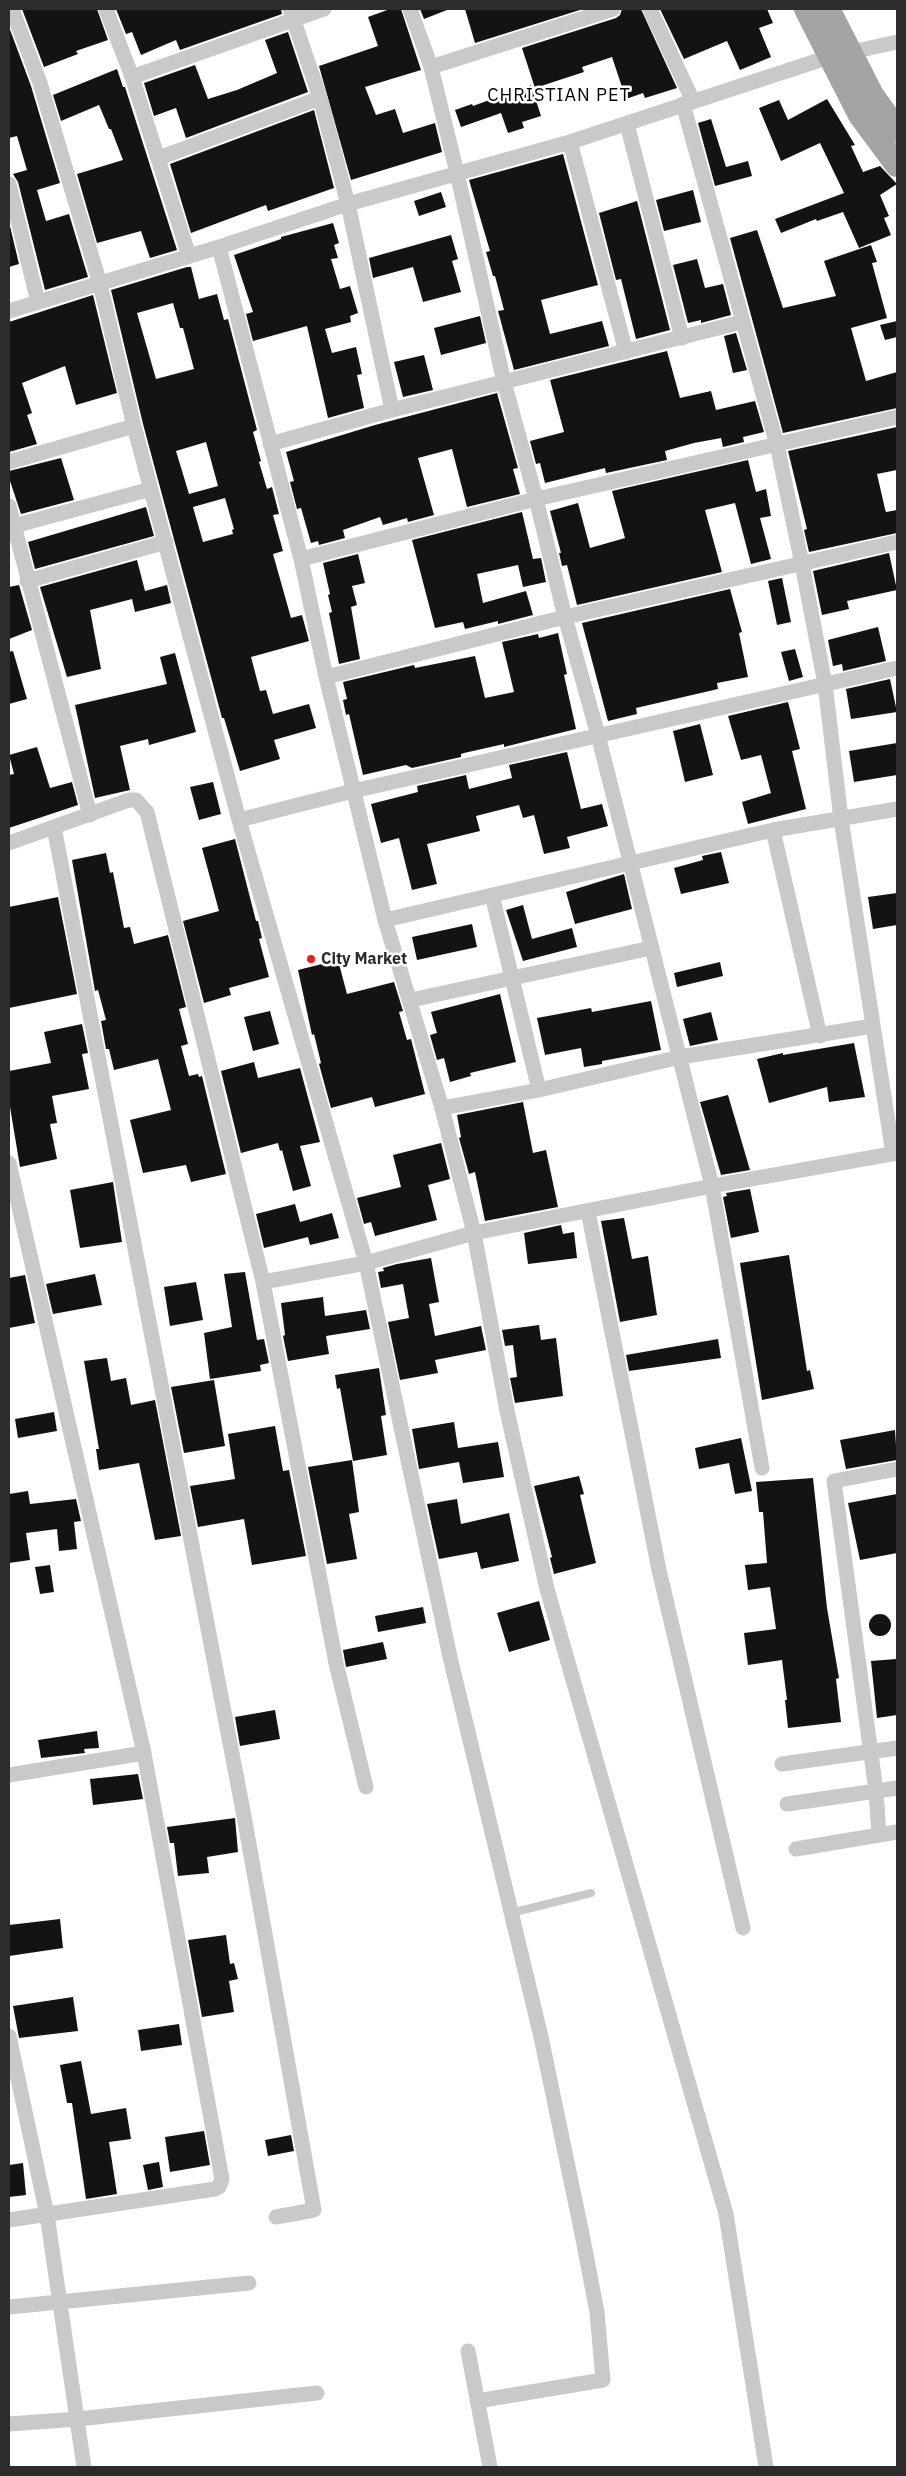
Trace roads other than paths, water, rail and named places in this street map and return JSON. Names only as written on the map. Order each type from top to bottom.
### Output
[{"type":"main road","points":[[806,9],[897,130]]},
{"type":"main road","points":[[828,9],[839,54],[860,115],[897,165]]},
{"type":"street","points":[[12,9],[40,83],[100,284],[134,426],[239,820],[366,1263],[450,1657],[540,2037],[582,2234],[597,2312],[603,2380],[477,2401]]},
{"type":"street","points":[[106,9],[132,77],[189,256]]},
{"type":"street","points":[[132,77],[292,14],[324,9]]},
{"type":"street","points":[[410,9],[430,68],[457,173],[504,382],[536,499],[565,617],[598,735],[712,1186],[762,1468]]},
{"type":"street","points":[[430,68],[613,9]]},
{"type":"street","points":[[263,1282],[366,1263],[474,1233],[712,1186],[895,1153],[840,819],[825,684],[777,445],[742,322],[688,102],[650,9]]},
{"type":"street","points":[[292,14],[320,98],[348,204],[392,410]]},
{"type":"street","points":[[9,311],[219,247],[348,204],[570,142],[839,54],[897,42]]},
{"type":"street","points":[[159,158],[320,98]]},
{"type":"street","points":[[627,124],[682,338]]},
{"type":"street","points":[[570,142],[626,352]]},
{"type":"street","points":[[9,184],[38,302]]},
{"type":"street","points":[[219,247],[301,559],[326,677],[385,920],[411,1000],[442,1108],[474,1233],[507,1411],[548,1589],[726,2214],[766,2467]]},
{"type":"street","points":[[270,444],[392,410],[742,322]]},
{"type":"street","points":[[301,559],[536,499],[897,417]]},
{"type":"street","points":[[9,462],[134,426]]},
{"type":"street","points":[[14,526],[151,488]]},
{"type":"street","points":[[9,506],[27,581],[90,815]]},
{"type":"street","points":[[27,581],[166,542]]},
{"type":"street","points":[[326,677],[565,617],[897,542]]},
{"type":"street","points":[[239,820],[353,791],[897,668]]},
{"type":"street","points":[[9,843],[129,800],[136,800],[147,812],[263,1282],[334,1654],[366,1787]]},
{"type":"street","points":[[385,920],[773,830],[897,809]]},
{"type":"street","points":[[54,827],[244,1816],[314,2210],[276,2216]]},
{"type":"street","points":[[773,830],[820,1036]]},
{"type":"street","points":[[492,895],[514,978],[538,1090]]},
{"type":"street","points":[[411,1000],[651,948]]},
{"type":"street","points":[[442,1108],[538,1090],[680,1058],[873,1026]]},
{"type":"street","points":[[9,1163],[144,1753],[222,2184],[215,2189],[47,2216],[9,2220]]},
{"type":"street","points":[[588,1210],[660,1570],[743,1928]]},
{"type":"street","points":[[879,1835],[876,1791],[834,1481],[897,1470]]},
{"type":"street","points":[[782,1764],[897,1748]]},
{"type":"street","points":[[9,1775],[144,1753]]},
{"type":"street","points":[[787,1804],[897,1788]]},
{"type":"street","points":[[796,1849],[897,1832]]},
{"type":"street","points":[[9,2036],[47,2216],[58,2302],[78,2419],[84,2467]]},
{"type":"street","points":[[9,2307],[249,2283]]},
{"type":"street","points":[[468,2351],[490,2467]]},
{"type":"street","points":[[9,2424],[78,2419],[316,2393]]},
{"type":"lane","points":[[511,1913],[591,1893]]},
{"type":"place","name":"City Market","points":[[311,959]]},
{"type":"district","name":"CHRISTIAN PET","points":[[559,96]]}]
